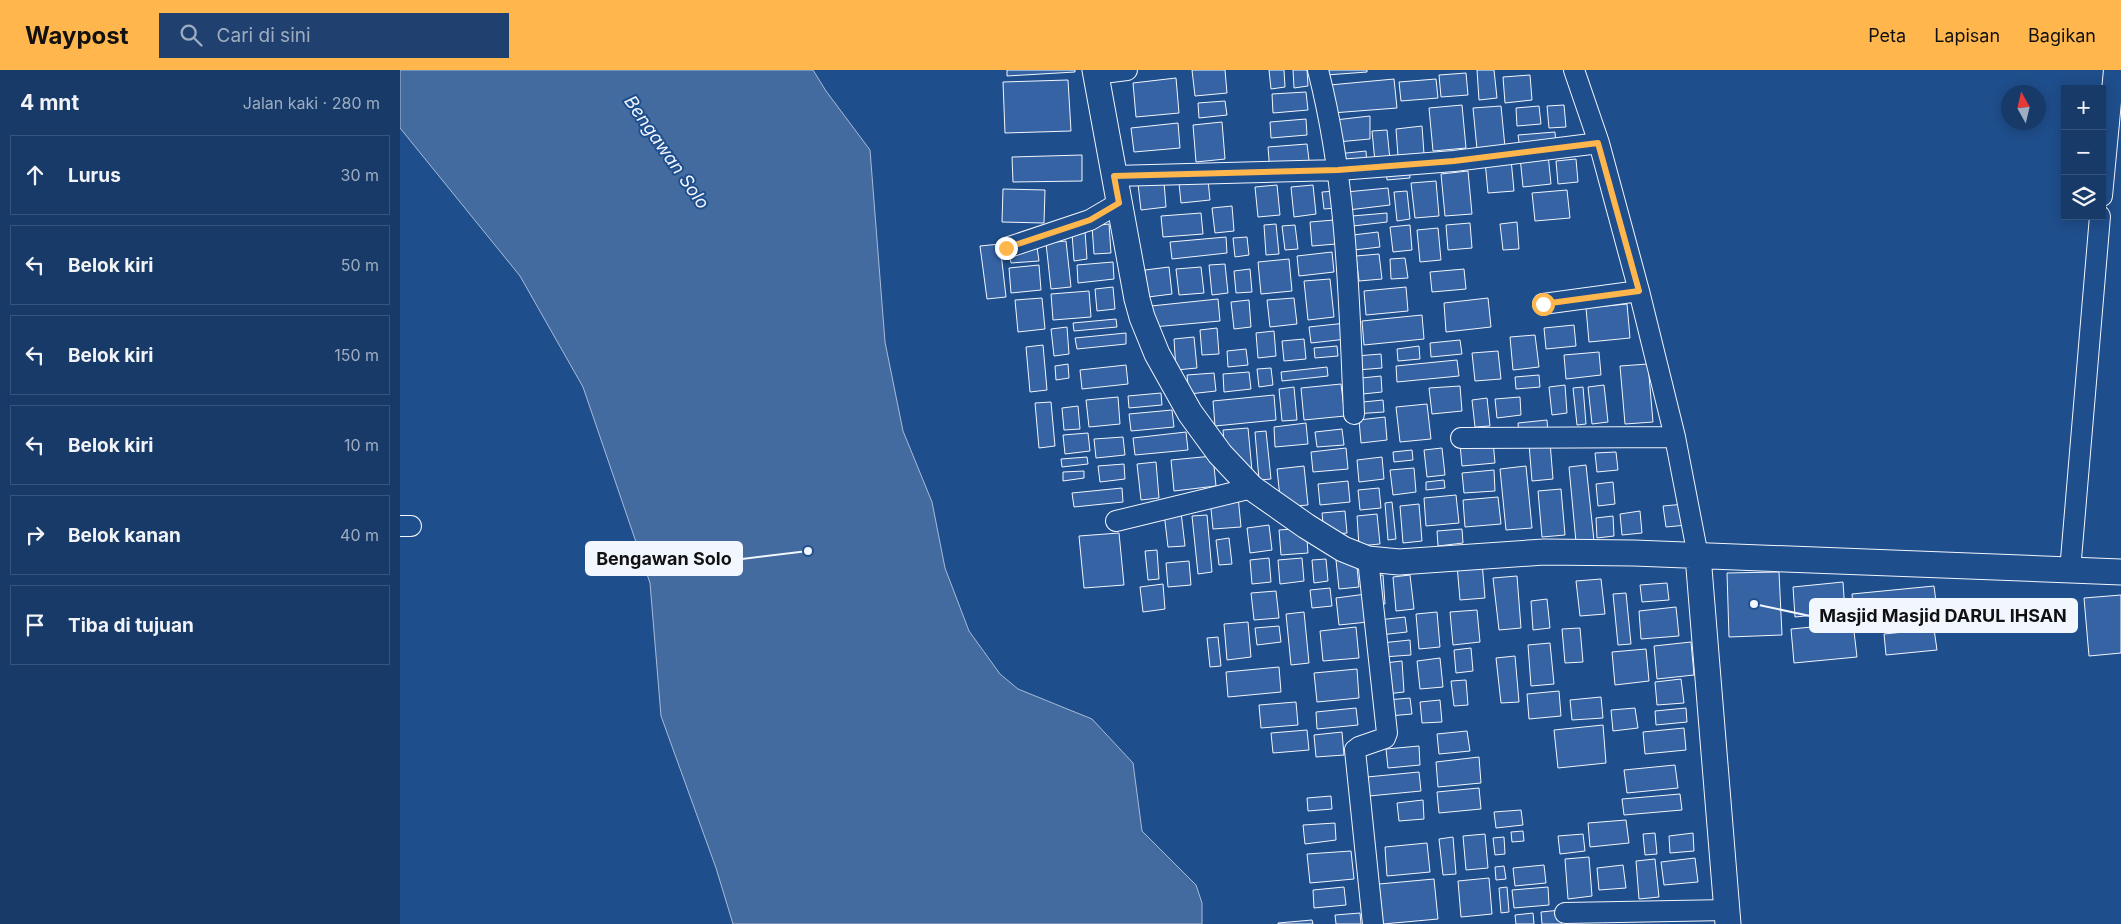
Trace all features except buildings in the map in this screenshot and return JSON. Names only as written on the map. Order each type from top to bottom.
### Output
[{"type":"street","points":[[1127,70],[1095,72],[1137,298],[1157,354],[1190,413],[1220,454],[1252,488],[1343,550],[1368,559],[1399,562],[1544,552],[2121,572]]},
{"type":"street","points":[[1318,70],[1338,170],[1348,268],[1354,414]]},
{"type":"street","points":[[1565,913],[1727,917],[1698,556],[1675,437],[1639,291],[1598,143],[1574,70]]},
{"type":"street","points":[[2104,175],[2114,70]]},
{"type":"street","points":[[1114,176],[1338,170],[1454,161],[1598,143]]},
{"type":"street","points":[[1006,248],[1090,220],[1119,203]]},
{"type":"street","points":[[2070,571],[2100,220]]},
{"type":"street","points":[[1543,304],[1639,291]]},
{"type":"street","points":[[1461,438],[1675,437]]},
{"type":"street","points":[[1116,521],[1252,488]]},
{"type":"street","points":[[1368,559],[1387,733],[1385,738],[1359,747],[1356,750],[1373,924]]},
{"type":"water","points":[[400,70],[813,70],[826,91],[870,150],[885,342],[903,431],[932,502],[945,568],[969,631],[1000,674],[1018,689],[1092,719],[1133,763],[1142,831],[1196,885],[1202,903],[1202,924],[733,924],[716,868],[661,716],[650,583],[583,387],[520,276],[400,128]]},
{"type":"place","name":"Bengawan Solo","points":[[808,551]]},
{"type":"place","name":"Masjid Masjid DARUL IHSAN","points":[[1754,604]]},
{"type":"route","points":[[1006,248],[1068,229],[1090,220],[1119,203],[1114,176],[1338,170],[1454,161],[1598,143],[1639,291],[1543,304]]}]
